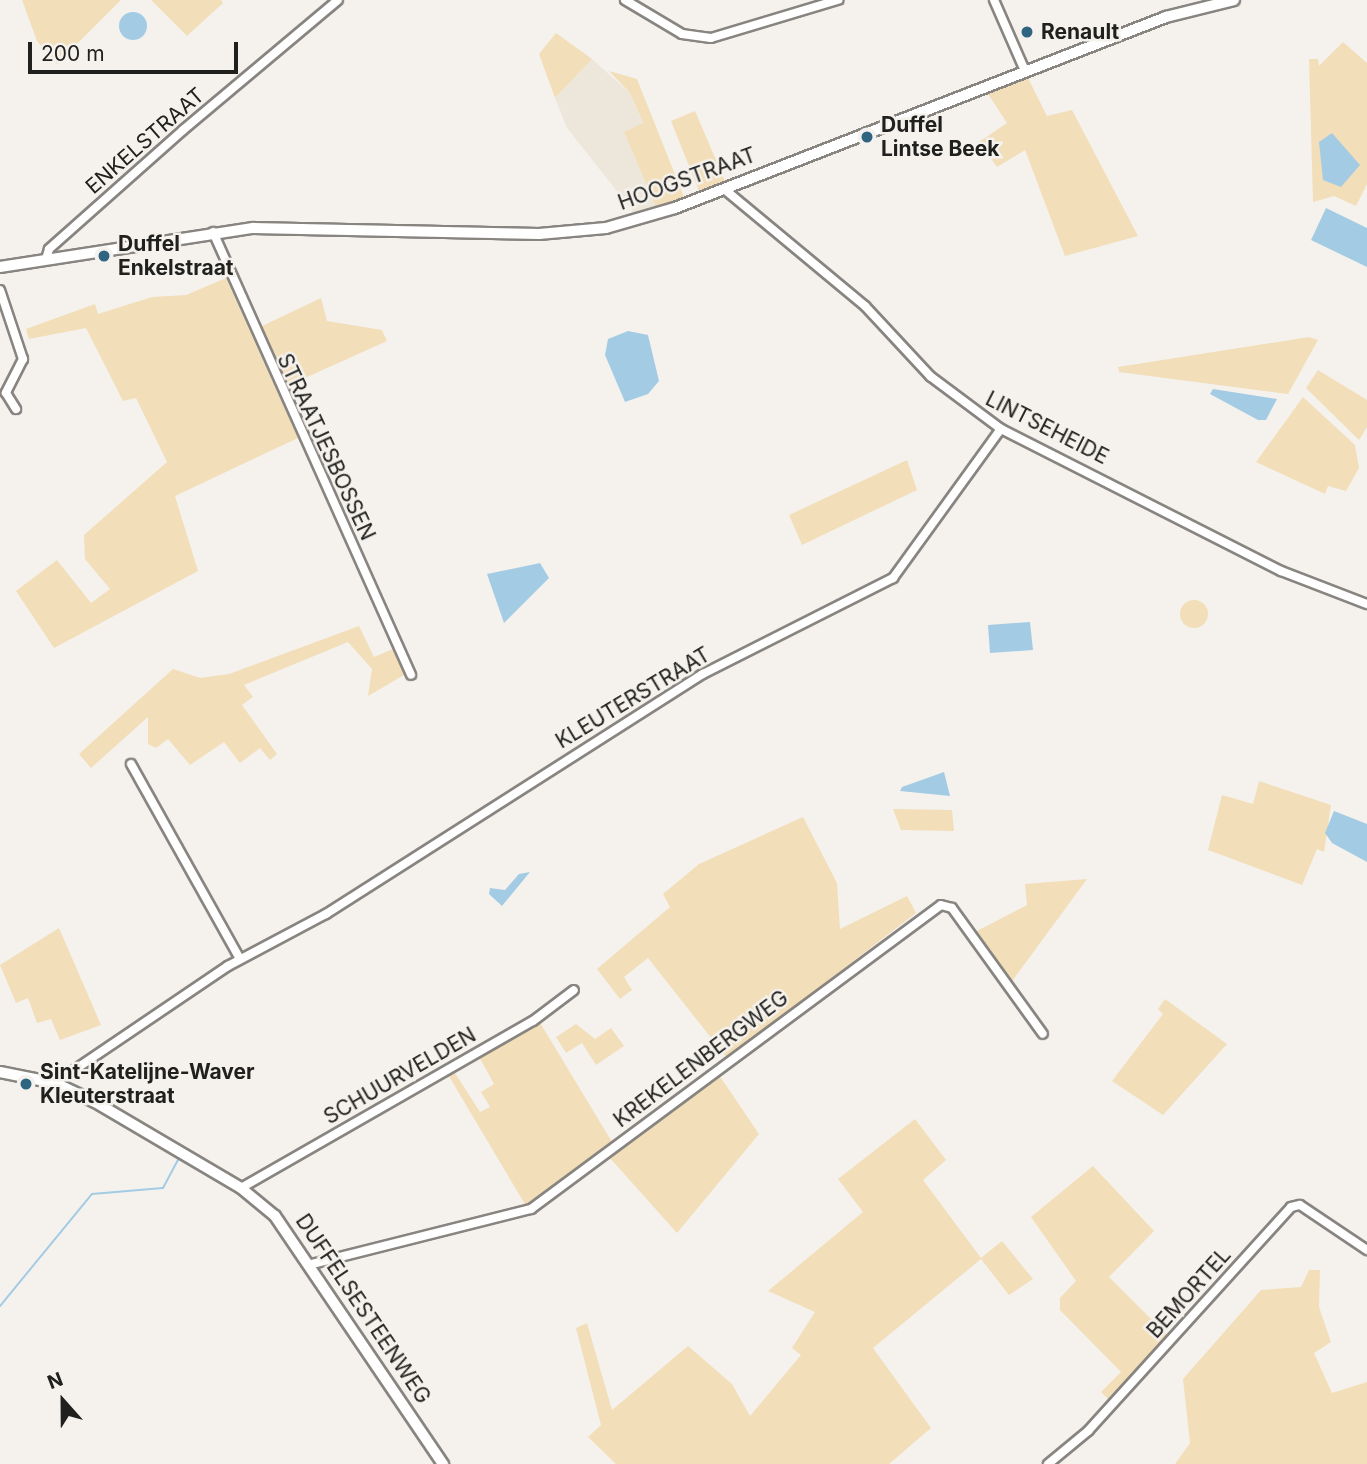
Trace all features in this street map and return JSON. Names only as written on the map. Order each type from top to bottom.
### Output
[{"type":"street","name":"ENKELSTRAAT","points":[[46,259],[49,249],[183,130],[338,0]]},
{"type":"street","points":[[625,0],[682,34],[711,38],[838,0]]},
{"type":"street","points":[[994,0],[1026,71]]},
{"type":"street","name":"HOOGSTRAAT","points":[[0,267],[213,232],[564,233],[639,220],[1166,17],[1234,0]]},
{"type":"street","name":"LINTSEHEIDE","points":[[724,189],[865,306],[930,376],[1001,429],[1281,571],[1367,604]]},
{"type":"street","name":"STRAATJESBOSSEN","points":[[213,232],[411,675]]},
{"type":"street","points":[[0,290],[23,359],[6,393],[16,409]]},
{"type":"street","name":"KLEUTERSTRAAT","points":[[55,1083],[240,959],[326,914],[703,674],[893,579],[1001,429]]},
{"type":"street","points":[[131,764],[240,959]]},
{"type":"street","name":"KREKELENBERGWEG","points":[[312,1264],[531,1209],[941,905],[951,908],[1042,1034]]},
{"type":"street","name":"SCHUURVELDEN","points":[[241,1188],[533,1021],[574,990]]},
{"type":"street","name":"DUFFELSESTEENWEG","points":[[0,1072],[55,1083],[241,1188],[275,1216],[312,1264],[443,1464]]},
{"type":"street","name":"BEMORTEL","points":[[1048,1464],[1088,1431],[1291,1207],[1300,1205],[1367,1250]]},
{"type":"shaded area","points":[[22,0],[121,0],[57,64],[37,41]]},
{"type":"shaded area","points":[[151,0],[221,0],[223,3],[187,36]]},
{"type":"shaded area","points":[[556,33],[592,59],[555,98],[539,54]]},
{"type":"shaded area","points":[[1343,42],[1367,63],[1367,184],[1356,206],[1334,196],[1313,202],[1309,59],[1318,59],[1319,66]]},
{"type":"shaded area","points":[[592,59],[630,93],[643,124],[624,132],[656,207],[635,214],[567,128],[555,98]]},
{"type":"shaded area","points":[[609,71],[637,79],[684,197],[656,207],[624,132],[643,123],[630,93]]},
{"type":"shaded area","points":[[1026,74],[1047,116],[1072,110],[1138,236],[1065,256],[1025,150],[997,167],[979,142],[1007,123],[988,94]]},
{"type":"shaded area","points":[[695,111],[725,181],[699,191],[671,121]]},
{"type":"shaded area","points":[[226,278],[298,438],[175,496],[198,571],[54,648],[16,591],[57,560],[91,603],[110,589],[85,559],[84,535],[167,462],[136,398],[123,401],[86,328],[29,339],[26,329],[95,304],[98,314],[152,297],[186,295]]},
{"type":"shaded area","points":[[321,298],[327,321],[382,330],[387,341],[285,387],[258,328]]},
{"type":"shaded area","points":[[1309,337],[1318,340],[1288,394],[1119,372],[1118,367]]},
{"type":"shaded area","points":[[1318,370],[1367,400],[1367,427],[1359,440],[1306,388]]},
{"type":"shaded area","points":[[1303,397],[1355,445],[1359,468],[1346,491],[1328,486],[1325,494],[1256,462]]},
{"type":"shaded area","points":[[907,460],[917,490],[802,545],[789,515]]},
{"type":"shaded area","points":[[1194,600],[1204,604],[1208,614],[1204,624],[1194,628],[1184,624],[1180,614],[1184,604]]},
{"type":"shaded area","points":[[359,626],[374,657],[393,649],[404,675],[368,696],[372,669],[348,642],[244,685],[253,697],[242,705],[277,754],[270,760],[260,748],[240,763],[224,742],[190,765],[168,739],[156,748],[148,744],[148,717],[91,768],[79,754],[173,669],[200,678],[229,674]]},
{"type":"shaded area","points":[[1259,781],[1331,805],[1324,852],[1317,849],[1302,885],[1208,850],[1222,795],[1253,804]]},
{"type":"shaded area","points":[[893,809],[952,810],[954,831],[901,830]]},
{"type":"shaded area","points":[[803,817],[837,883],[840,929],[907,896],[916,913],[727,1058],[648,958],[624,977],[632,990],[620,999],[597,969],[670,907],[663,894],[699,864]]},
{"type":"shaded area","points":[[1087,879],[1010,984],[975,932],[1027,905],[1025,884]]},
{"type":"shaded area","points":[[59,928],[101,1025],[60,1040],[51,1019],[37,1023],[28,998],[16,1003],[0,965]]},
{"type":"shaded area","points":[[1165,999],[1227,1044],[1163,1115],[1112,1081],[1163,1014],[1158,1009]]},
{"type":"shaded area","points":[[539,1021],[612,1142],[526,1206],[447,1073],[453,1070],[480,1112],[490,1107],[481,1092],[494,1084],[478,1055]]},
{"type":"shaded area","points":[[576,1024],[595,1039],[611,1028],[624,1046],[596,1065],[582,1043],[566,1053],[556,1037]]},
{"type":"shaded area","points":[[717,1072],[759,1134],[677,1233],[609,1157]]},
{"type":"shaded area","points":[[915,1119],[946,1160],[923,1180],[981,1258],[1002,1241],[1033,1279],[1009,1295],[981,1259],[873,1348],[931,1428],[889,1464],[616,1464],[588,1437],[601,1425],[576,1328],[587,1323],[612,1410],[688,1346],[732,1384],[750,1416],[801,1355],[792,1348],[815,1312],[768,1291],[863,1212],[838,1179]]},
{"type":"shaded area","points":[[1093,1166],[1154,1231],[1109,1277],[1169,1337],[1111,1402],[1101,1392],[1121,1372],[1060,1310],[1060,1298],[1076,1281],[1031,1217]]},
{"type":"shaded area","points":[[1309,1270],[1320,1270],[1319,1307],[1331,1342],[1314,1353],[1332,1393],[1367,1382],[1367,1464],[1175,1464],[1190,1443],[1183,1379],[1261,1290],[1301,1287]]},
{"type":"water","points":[[133,12],[143,16],[147,26],[143,36],[133,40],[123,36],[119,26],[123,16]]},
{"type":"water","points":[[1332,133],[1360,165],[1341,187],[1323,180],[1319,142]]},
{"type":"water","points":[[1326,208],[1367,228],[1367,267],[1311,240]]},
{"type":"water","points":[[628,331],[648,335],[659,381],[648,394],[625,402],[605,355],[608,339]]},
{"type":"water","points":[[1213,389],[1277,399],[1266,420],[1258,420],[1210,394]]},
{"type":"water","points":[[540,563],[549,578],[504,623],[487,574]]},
{"type":"water","points":[[1030,622],[1033,650],[990,653],[988,625]]},
{"type":"water","points":[[944,772],[950,796],[900,791],[902,787]]},
{"type":"water","points":[[1334,811],[1367,824],[1367,862],[1332,843],[1325,833]]},
{"type":"water","points":[[530,872],[502,906],[489,894],[490,888],[505,890],[519,874]]},
{"type":"waterway","points":[[0,1306],[92,1194],[163,1188],[179,1158]]},
{"type":"place","name":"Renault","points":[[1027,32]]},
{"type":"place","name":"Duffel Lintse Beek","points":[[867,137]]},
{"type":"place","name":"Duffel Enkelstraat","points":[[104,256]]},
{"type":"place","name":"Sint-Katelijne-Waver Kleuterstraat","points":[[26,1084]]}]
